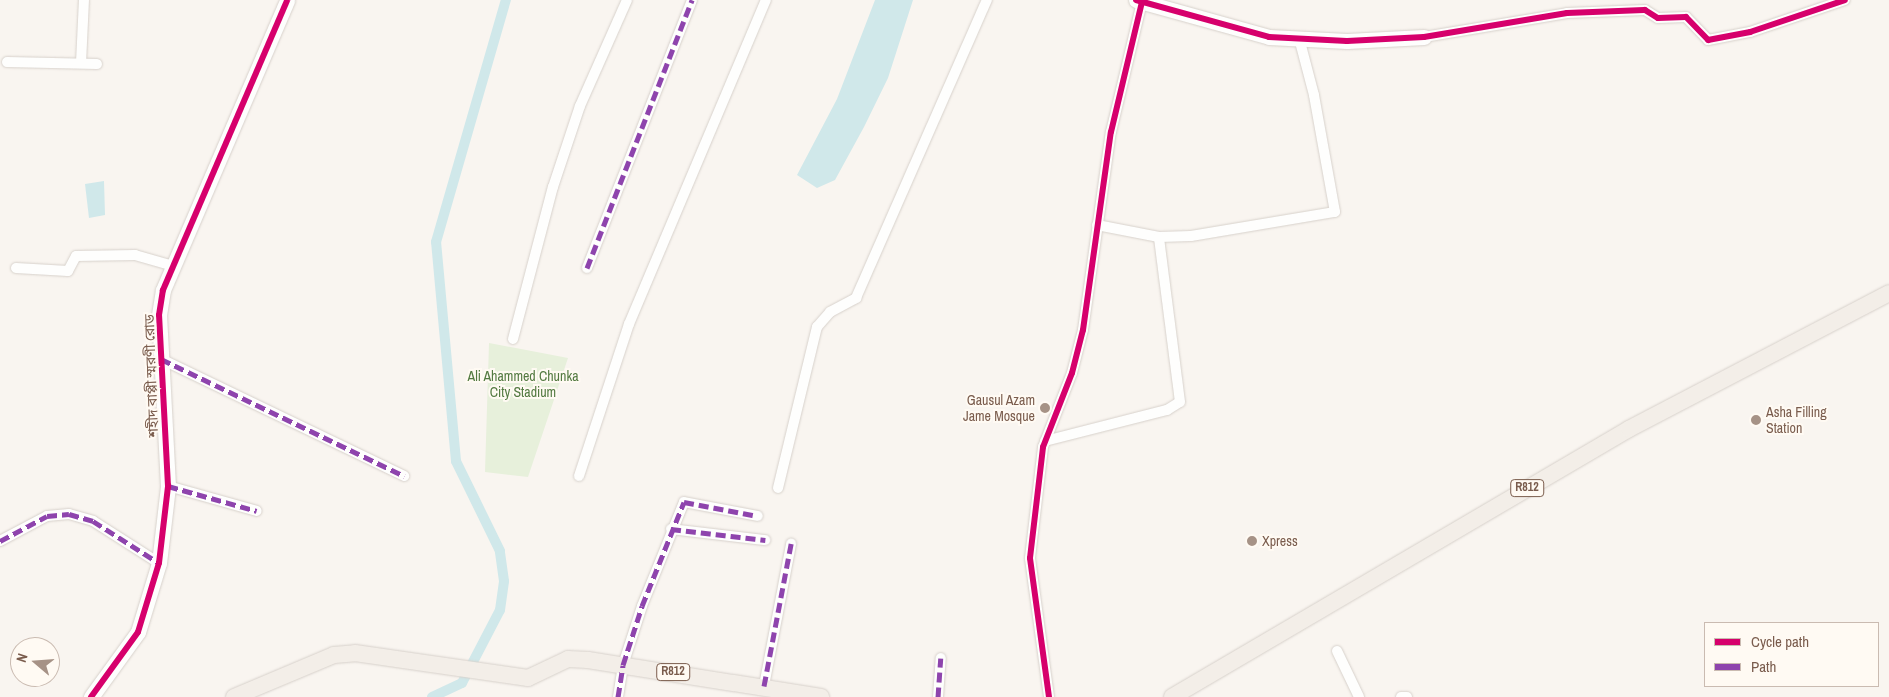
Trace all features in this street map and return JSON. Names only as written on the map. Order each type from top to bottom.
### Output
[{"type":"main road","name":"R812","points":[[1172,697],[1628,429],[1889,293]]},
{"type":"main road","name":"R812","points":[[234,697],[334,655],[355,653],[528,678],[568,660],[623,665],[764,686],[821,697]]},
{"type":"street","points":[[81,63],[84,0]]},
{"type":"street","name":"শহীদ বাপ্পী স্মরণী রোড","points":[[91,697],[138,632],[159,563],[168,486],[159,315],[173,266],[287,0]]},
{"type":"street","points":[[512,339],[553,186],[580,106],[627,0]]},
{"type":"street","points":[[587,268],[692,0]]},
{"type":"street","points":[[579,476],[629,324],[766,0]]},
{"type":"street","points":[[778,488],[818,327],[830,312],[856,298],[987,0]]},
{"type":"street","points":[[1049,697],[1030,558],[1045,441],[1072,373],[1083,330],[1111,132],[1144,2],[1269,37],[1424,37],[1567,13],[1645,10],[1658,18],[1686,17],[1708,40],[1750,32],[1844,0]]},
{"type":"street","points":[[1097,225],[1159,237],[1335,212],[1314,95],[1299,38]]},
{"type":"street","points":[[6,62],[97,64]]},
{"type":"street","points":[[1045,441],[1167,410],[1180,402],[1159,237]]},
{"type":"street","points":[[16,268],[68,271],[76,256],[135,255],[173,266]]},
{"type":"street","points":[[161,359],[404,476]]},
{"type":"street","points":[[168,486],[257,511]]},
{"type":"street","points":[[618,697],[623,665],[671,529],[688,501],[758,516]]},
{"type":"street","points":[[0,541],[47,516],[69,514],[93,521],[159,563]]},
{"type":"street","points":[[671,529],[765,540]]},
{"type":"street","points":[[764,686],[791,544]]},
{"type":"street","points":[[1336,651],[1359,697]]},
{"type":"street","points":[[938,697],[941,658]]},
{"type":"street","points":[[1401,697],[1407,697]]},
{"type":"green space","name":"Ali Ahammed Chunka City Stadium","points":[[489,343],[568,358],[528,477],[485,472]]},
{"type":"water","points":[[875,0],[913,0],[888,78],[864,127],[835,180],[817,188],[797,175],[837,99]]},
{"type":"water","points":[[104,181],[105,215],[89,218],[85,184]]},
{"type":"waterway","points":[[432,697],[462,683],[500,610],[504,581],[500,551],[456,461],[436,242],[506,0]]},
{"type":"marked path","points":[[587,268],[692,0]]},
{"type":"marked path","points":[[161,359],[404,476]]},
{"type":"marked path","points":[[168,486],[257,511]]},
{"type":"marked path","points":[[618,697],[623,665],[642,606],[684,502],[758,516]]},
{"type":"marked path","points":[[0,541],[47,516],[69,514],[93,521],[159,563]]},
{"type":"marked path","points":[[671,529],[765,540]]},
{"type":"marked path","points":[[764,686],[791,544]]},
{"type":"marked path","points":[[938,697],[941,658]]},
{"type":"cycle path","points":[[91,697],[138,632],[159,563],[168,486],[159,315],[163,290],[287,0]]},
{"type":"cycle path","points":[[1136,0],[1269,37],[1347,41],[1424,37],[1567,13],[1645,10],[1658,18],[1686,17],[1708,40],[1750,32],[1845,0]]},
{"type":"cycle path","points":[[1049,697],[1030,558],[1043,447],[1072,373],[1083,330],[1111,132],[1142,2]]},
{"type":"place","name":"Gausul Azam Jame Mosque","points":[[1045,408]]},
{"type":"place","name":"Asha Filling Station","points":[[1756,420]]},
{"type":"place","name":"Xpress","points":[[1252,541]]}]
